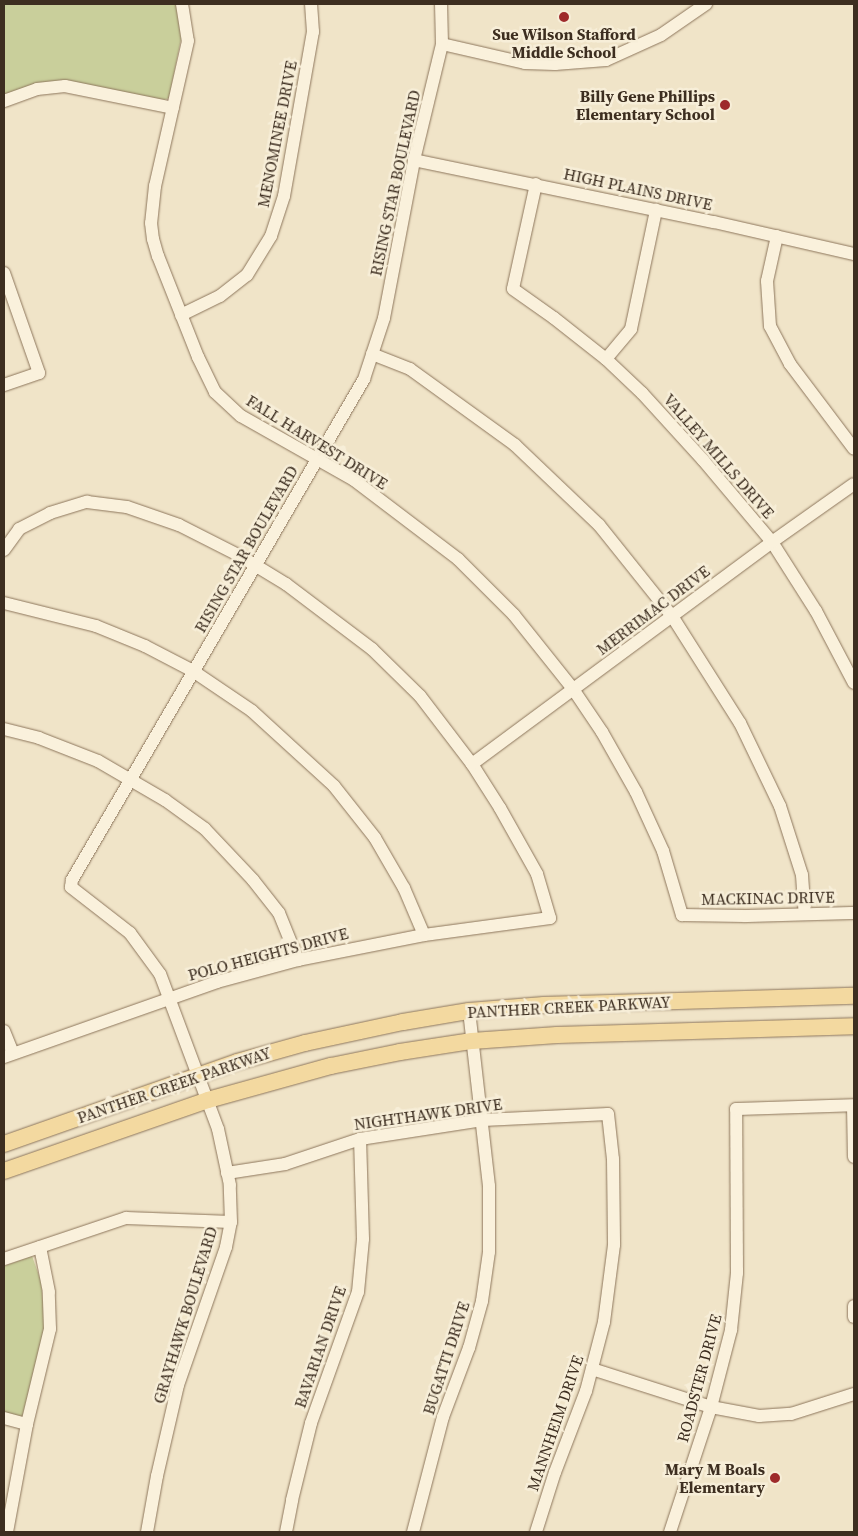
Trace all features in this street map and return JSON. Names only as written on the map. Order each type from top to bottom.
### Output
[{"type":"main road","name":"PANTHER CREEK PARKWAY","points":[[4,1144],[199,1075],[305,1043],[403,1022],[469,1011],[544,1005],[854,996]]},
{"type":"main road","name":"PANTHER CREEK PARKWAY","points":[[4,1171],[208,1100],[366,1058],[472,1041],[558,1034],[854,1026]]},
{"type":"street","name":"FALL HARVEST DRIVE","points":[[182,4],[188,40],[155,186],[151,223],[153,240],[158,256],[181,315],[215,392],[241,416],[354,480],[458,559],[514,615],[573,689],[602,732],[636,792],[663,851],[682,916]]},
{"type":"street","name":"MENOMINEE DRIVE","points":[[181,315],[220,296],[247,275],[272,236],[284,196],[313,32],[311,4]]},
{"type":"street","name":"RISING STAR BOULEVARD","points":[[71,886],[72,880],[130,778],[364,379],[384,318],[414,160],[442,44],[442,4]]},
{"type":"street","points":[[442,44],[525,63],[555,64],[606,60],[661,35],[706,4]]},
{"type":"street","points":[[4,101],[37,90],[65,86],[173,108]]},
{"type":"street","name":"HIGH PLAINS DRIVE","points":[[414,160],[536,184],[854,254]]},
{"type":"street","name":"VALLEY MILLS DRIVE","points":[[536,184],[513,289],[606,359],[642,393],[703,460],[772,542],[816,610],[854,682]]},
{"type":"street","points":[[606,359],[631,329],[656,210]]},
{"type":"street","points":[[777,236],[767,280],[770,326],[790,364],[854,449]]},
{"type":"street","points":[[4,273],[39,373],[4,385]]},
{"type":"street","points":[[372,354],[410,369],[515,445],[599,525],[672,616],[740,723],[780,806],[802,875],[805,914]]},
{"type":"street","name":"MERRIMAC DRIVE","points":[[472,764],[772,542],[854,484]]},
{"type":"street","points":[[4,550],[19,529],[50,512],[87,502],[127,507],[178,525],[255,565],[315,604],[372,649],[420,696],[472,764]]},
{"type":"street","points":[[4,604],[96,626],[145,646],[193,670],[252,711],[334,786],[375,838],[404,888],[424,936]]},
{"type":"street","points":[[4,730],[39,738],[98,761],[130,778],[205,829],[253,880],[279,913],[298,960]]},
{"type":"street","name":"POLO HEIGHTS DRIVE","points":[[8,1055],[217,982],[298,960],[339,950],[550,918],[537,874],[472,764]]},
{"type":"street","name":"GRAYHAWK BOULEVARD","points":[[71,886],[130,933],[160,974],[208,1100],[222,1143],[227,1173],[231,1222],[226,1247],[178,1386],[157,1476],[147,1532]]},
{"type":"street","name":"MACKINAC DRIVE","points":[[682,916],[854,913]]},
{"type":"street","name":"BUGATTI DRIVE","points":[[413,1532],[443,1417],[470,1348],[482,1301],[489,1242],[489,1186],[483,1120],[469,1011]]},
{"type":"street","points":[[4,1031],[8,1055]]},
{"type":"street","points":[[854,1105],[854,1157]]},
{"type":"street","name":"ROADSTER DRIVE","points":[[670,1532],[711,1408],[732,1330],[737,1273],[736,1109],[854,1105]]},
{"type":"street","name":"NIGHTHAWK DRIVE","points":[[227,1173],[285,1164],[360,1139],[483,1120],[608,1114]]},
{"type":"street","name":"MANNHEIM DRIVE","points":[[536,1532],[592,1369],[604,1322],[614,1245],[613,1159],[608,1114]]},
{"type":"street","name":"BAVARIAN DRIVE","points":[[286,1532],[311,1423],[358,1292],[363,1239],[360,1139]]},
{"type":"street","points":[[4,1259],[126,1218],[231,1222]]},
{"type":"street","points":[[8,1532],[26,1424],[50,1329],[49,1292],[40,1247]]},
{"type":"street","points":[[854,1306],[854,1316]]},
{"type":"street","points":[[592,1369],[711,1408],[759,1416],[791,1414],[854,1394]]},
{"type":"street","points":[[4,1418],[26,1424]]},
{"type":"green space","points":[[4,4],[177,4],[181,39],[169,98],[164,100],[87,85],[4,96]]},
{"type":"green space","points":[[32,1256],[41,1281],[45,1325],[22,1418],[4,1414],[4,1266]]},
{"type":"place","name":"Sue Wilson Stafford Middle School","points":[[564,17]]},
{"type":"place","name":"Billy Gene Phillips Elementary School","points":[[725,105]]},
{"type":"place","name":"Mary M Boals Elementary","points":[[775,1478]]}]
